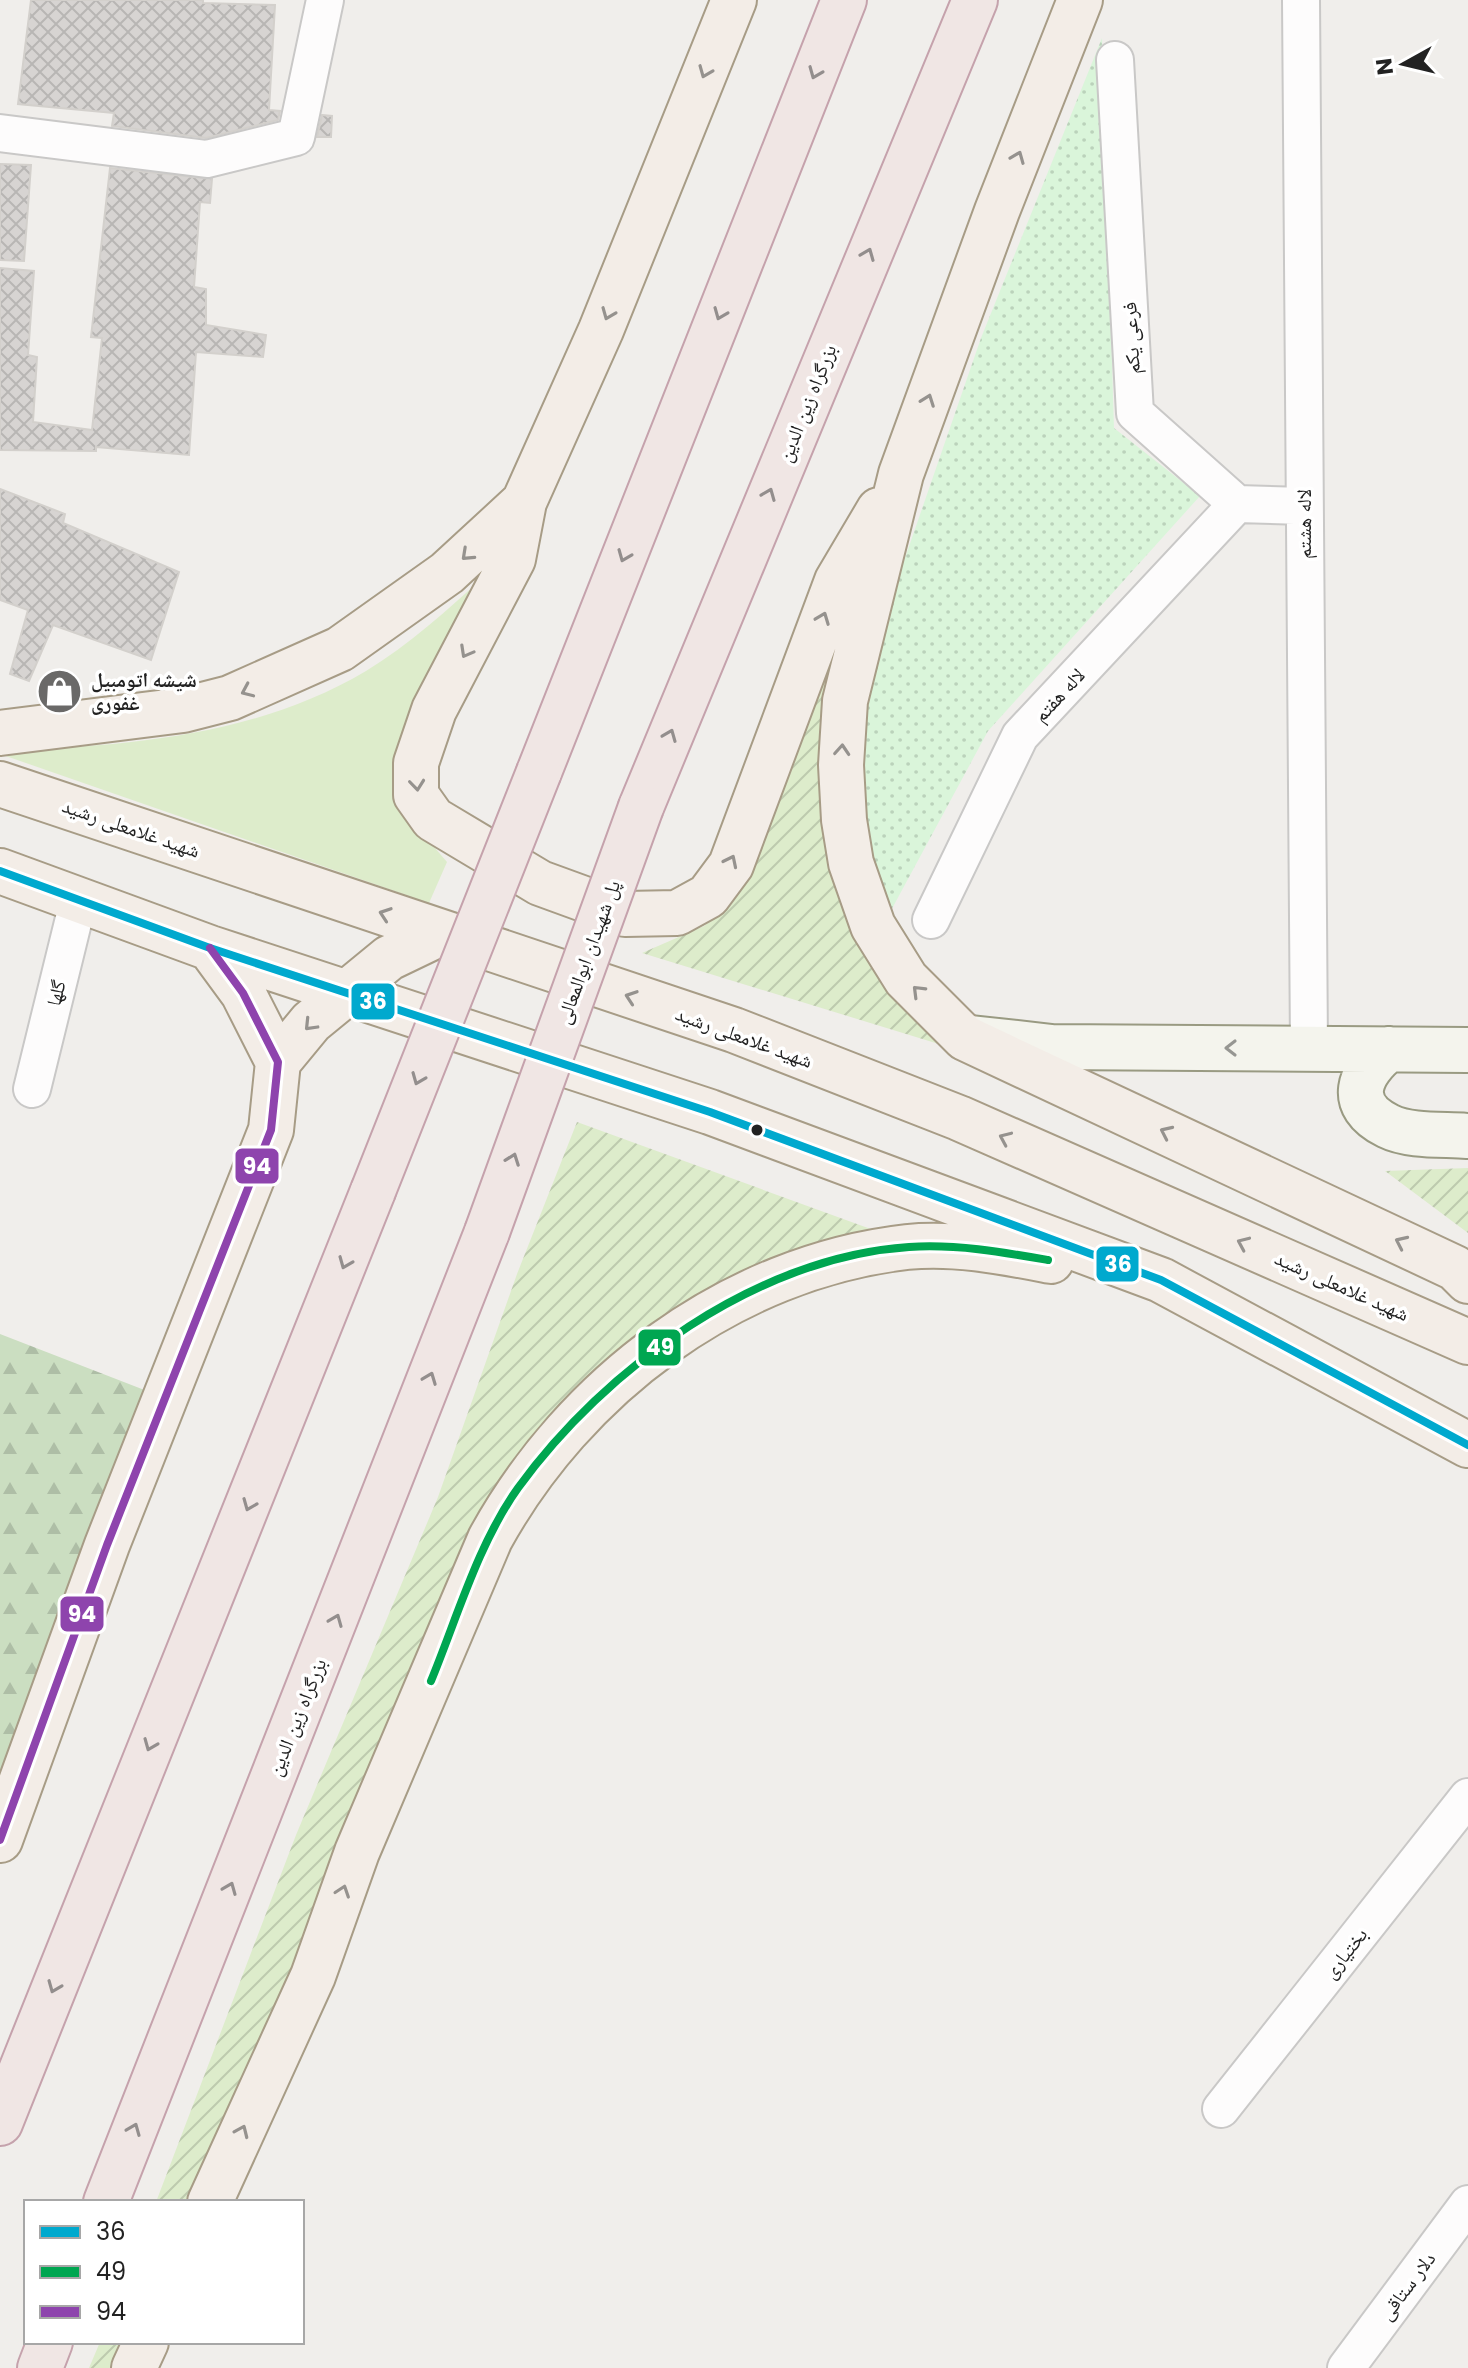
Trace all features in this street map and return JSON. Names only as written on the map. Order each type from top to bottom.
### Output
[{"type":"highway","points":[[0,2123],[844,0]]},
{"type":"highway","name":"بزرگراه زین الدین","points":[[641,807],[975,0]]},
{"type":"highway","name":"پل شهیدان ابوالمعالی","points":[[487,1232],[641,807]]},
{"type":"highway","name":"بزرگراه زین الدین","points":[[107,2200],[487,1232]]},
{"type":"highway","points":[[40,2368],[49,2344]]},
{"type":"main road","points":[[734,0],[601,330],[524,502],[513,559],[434,710],[416,763],[416,795],[433,819],[540,883],[625,914],[677,913],[708,896],[731,865],[837,581],[901,474]]},
{"type":"main road","points":[[1080,0],[997,211],[901,474],[845,701],[841,765],[844,820],[851,863],[873,926],[906,979],[965,1038],[1455,1268],[1468,1281]]},
{"type":"main road","points":[[0,733],[183,710],[230,698],[340,649],[447,573],[524,502]]},
{"type":"main road","name":"شهید غلامعلی رشید","points":[[0,784],[734,1030],[959,1118],[1468,1342]]},
{"type":"main road","points":[[0,871],[210,948],[349,991],[710,1112],[1161,1280],[1468,1445]]},
{"type":"main road","points":[[278,1062],[311,1022],[389,958],[441,933]]},
{"type":"main road","points":[[0,1840],[107,1545],[271,1130],[278,1062],[243,993],[210,948]]},
{"type":"main road","points":[[965,1038],[1052,1047],[1468,1050]]},
{"type":"main road","points":[[1389,1049],[1372,1062],[1361,1078],[1361,1097],[1372,1115],[1389,1127],[1468,1136]]},
{"type":"main road","points":[[211,2200],[313,1976],[357,1852],[490,1539],[517,1490],[568,1428],[615,1380],[665,1343],[784,1277],[834,1262],[908,1247],[978,1248],[1161,1280]]},
{"type":"main road","points":[[134,2368],[145,2344]]},
{"type":"street","points":[[0,133],[207,159],[296,137],[325,0]]},
{"type":"street","name":"لاله هشتم","points":[[1301,0],[1309,1048]]},
{"type":"street","name":"فرعی یکم","points":[[1115,60],[1135,413],[1237,504]]},
{"type":"street","points":[[1237,504],[1303,506]]},
{"type":"street","name":"لاله هفتم","points":[[931,920],[1020,736],[1237,504]]},
{"type":"street","name":"گلها","points":[[32,1089],[79,898]]},
{"type":"street","name":"بختیاری","points":[[1221,2109],[1468,1797]]},
{"type":"street","name":"دلار ستاقی","points":[[1346,2368],[1468,2204]]},
{"type":"green space","points":[[1102,38],[1114,428],[1200,496],[988,731],[888,916],[870,864],[860,809],[864,729],[886,613],[981,338]]},
{"type":"green space","points":[[485,576],[410,819],[447,862],[429,903],[0,754],[0,751],[94,746],[188,734],[280,711],[324,693],[382,661]]},
{"type":"green space","points":[[857,580],[824,749],[942,1045],[642,953],[704,926],[730,906],[744,887],[791,772]]},
{"type":"green space","points":[[577,1122],[890,1236],[622,1352],[370,1787],[197,2200],[157,2200],[296,1835],[438,1497],[517,1274]]},
{"type":"green space","points":[[1468,1168],[1468,1233],[1385,1171]]},
{"type":"green space","points":[[0,1334],[147,1391],[0,1789]]},
{"type":"green space","points":[[99,2344],[126,2344],[114,2368],[89,2368]]},
{"type":"building","points":[[31,0],[203,0],[203,3],[275,5],[269,110],[280,111],[278,120],[206,138],[112,126],[114,113],[18,104]]},
{"type":"building","points":[[322,115],[332,116],[331,137],[317,137]]},
{"type":"building","points":[[0,164],[31,165],[24,261],[0,260]]},
{"type":"building","points":[[110,168],[212,179],[210,203],[200,202],[194,287],[206,289],[206,325],[266,335],[263,357],[196,352],[189,455],[96,447],[96,451],[0,450],[0,268],[34,271],[28,355],[37,357],[33,422],[92,430],[102,338],[91,337]]},
{"type":"building","points":[[0,489],[65,514],[63,523],[179,572],[151,660],[53,625],[29,681],[10,674],[28,610],[0,600]]},
{"type":"transit line","name":"36","points":[[0,871],[210,948],[710,1112],[1161,1280],[1468,1445]]},
{"type":"transit line","name":"94","points":[[0,1840],[107,1545],[271,1130],[278,1062],[243,993],[210,948]]},
{"type":"transit line","name":"49","points":[[431,1681],[480,1557],[518,1488],[594,1401],[689,1326],[741,1296],[796,1272],[852,1255],[909,1247],[944,1247],[1048,1260]]},
{"type":"place","name":"شیشه اتومبیل غفوری","points":[[60,692]]}]
